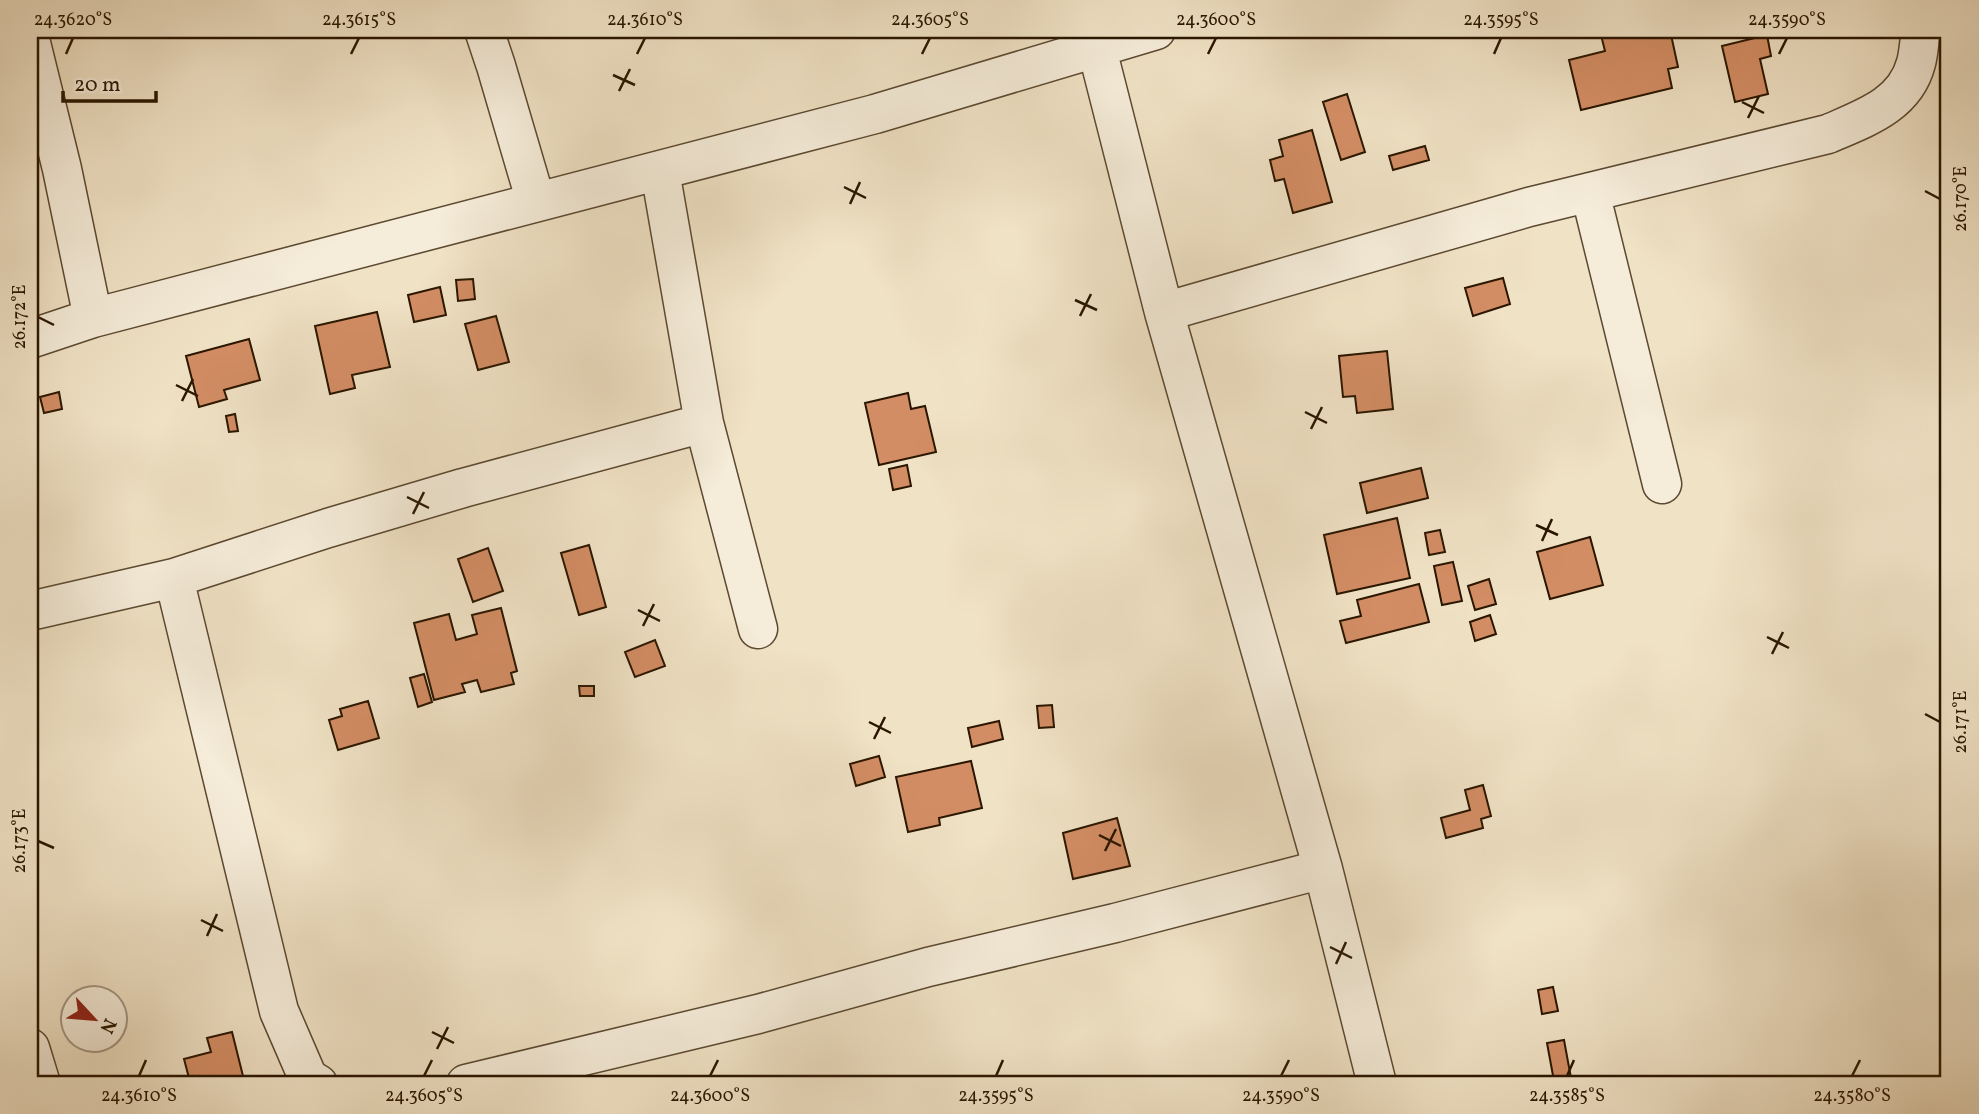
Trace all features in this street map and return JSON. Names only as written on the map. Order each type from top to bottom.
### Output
[{"type":"street","points":[[484,30],[536,202]]},
{"type":"street","points":[[30,339],[93,318],[875,114],[1156,30]]},
{"type":"street","points":[[1164,312],[1590,191],[1828,134],[1870,115],[1901,95],[1916,65],[1921,30]]},
{"type":"street","points":[[30,39],[62,169],[93,318]]},
{"type":"street","points":[[1097,49],[1164,312],[1323,869],[1377,1084]]},
{"type":"street","points":[[660,171],[704,423],[758,629]]},
{"type":"street","points":[[1590,191],[1662,484]]},
{"type":"street","points":[[30,611],[174,578],[439,495],[704,423]]},
{"type":"street","points":[[174,578],[279,1011],[308,1078],[318,1084]]},
{"type":"street","points":[[466,1084],[745,1017],[928,967],[1115,923],[1323,869]]},
{"type":"street","points":[[30,1048],[41,1084]]},
{"type":"building","points":[[1625,30],[1650,30],[1652,35],[1670,30],[1678,67],[1668,69],[1672,88],[1581,110],[1569,60],[1605,51],[1601,35]]},
{"type":"building","points":[[1767,35],[1771,56],[1760,59],[1768,94],[1735,102],[1722,46]]},
{"type":"building","points":[[1347,94],[1365,152],[1341,160],[1323,102]]},
{"type":"building","points":[[1312,130],[1332,202],[1293,213],[1284,179],[1275,181],[1270,160],[1283,156],[1279,140]]},
{"type":"building","points":[[1425,146],[1429,160],[1393,170],[1389,156]]},
{"type":"building","points":[[1503,278],[1510,304],[1473,316],[1465,288]]},
{"type":"building","points":[[473,279],[475,299],[458,301],[456,280]]},
{"type":"building","points":[[440,287],[446,315],[414,322],[408,295]]},
{"type":"building","points":[[377,312],[390,367],[352,375],[355,388],[330,394],[315,326]]},
{"type":"building","points":[[496,316],[509,362],[478,370],[465,324]]},
{"type":"building","points":[[249,339],[260,380],[224,390],[227,399],[199,407],[186,356]]},
{"type":"building","points":[[1387,351],[1393,409],[1357,413],[1355,396],[1343,397],[1339,356]]},
{"type":"building","points":[[59,392],[62,409],[44,413],[40,397]]},
{"type":"building","points":[[908,393],[911,409],[925,406],[936,452],[879,465],[865,403]]},
{"type":"building","points":[[235,414],[238,431],[229,432],[226,416]]},
{"type":"building","points":[[907,465],[911,486],[893,490],[889,469]]},
{"type":"building","points":[[1421,468],[1428,498],[1367,513],[1360,483]]},
{"type":"building","points":[[1397,518],[1410,578],[1337,594],[1324,535]]},
{"type":"building","points":[[1440,530],[1445,552],[1429,555],[1425,533]]},
{"type":"building","points":[[1590,537],[1603,585],[1550,599],[1537,552]]},
{"type":"building","points":[[589,545],[606,607],[579,615],[561,553]]},
{"type":"building","points":[[488,548],[503,591],[473,602],[458,559]]},
{"type":"building","points":[[1453,562],[1462,601],[1442,605],[1434,566]]},
{"type":"building","points":[[1489,579],[1496,604],[1475,610],[1468,586]]},
{"type":"building","points":[[1419,584],[1429,622],[1346,643],[1340,621],[1361,616],[1357,600]]},
{"type":"building","points":[[501,608],[517,671],[511,673],[514,684],[481,692],[477,680],[462,684],[465,692],[434,700],[414,623],[449,614],[456,640],[477,634],[472,615]]},
{"type":"building","points":[[1490,615],[1496,634],[1475,641],[1470,622]]},
{"type":"building","points":[[655,640],[665,666],[635,677],[625,652]]},
{"type":"building","points":[[424,674],[432,702],[418,707],[410,678]]},
{"type":"building","points":[[579,686],[594,686],[594,696],[580,696]]},
{"type":"building","points":[[368,701],[379,738],[338,750],[329,720],[342,716],[340,709]]},
{"type":"building","points":[[1052,705],[1054,727],[1039,728],[1037,706]]},
{"type":"building","points":[[999,721],[1003,739],[972,747],[968,728]]},
{"type":"building","points":[[879,756],[885,777],[856,786],[850,764]]},
{"type":"building","points":[[971,761],[982,808],[939,818],[940,825],[908,832],[896,777]]},
{"type":"building","points":[[1483,785],[1491,816],[1481,819],[1483,828],[1446,838],[1441,818],[1470,810],[1465,790]]},
{"type":"building","points":[[1117,818],[1130,866],[1073,879],[1063,833]]},
{"type":"building","points":[[1553,987],[1558,1011],[1542,1014],[1538,990]]},
{"type":"building","points":[[232,1032],[245,1084],[201,1084],[199,1076],[189,1078],[184,1059],[211,1052],[207,1038]]},
{"type":"building","points":[[1564,1040],[1571,1078],[1554,1081],[1547,1043]]}]
